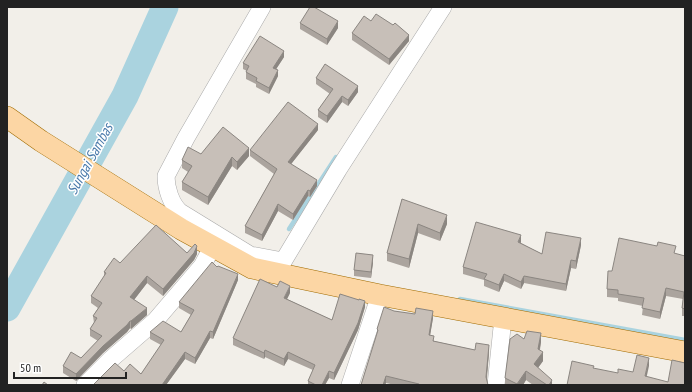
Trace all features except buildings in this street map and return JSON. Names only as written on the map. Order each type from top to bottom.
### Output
[{"type":"main road","points":[[7,117],[181,229],[252,268],[279,267],[380,295],[685,352]]},
{"type":"street","points":[[262,7],[186,138],[166,176],[166,183],[175,205],[180,212],[250,255],[279,267],[338,170],[443,7]]},
{"type":"street","points":[[85,385],[110,360],[155,321],[202,266],[213,246]]},
{"type":"street","points":[[350,385],[380,295]]},
{"type":"street","points":[[496,385],[503,318]]},
{"type":"waterway","name":"Sungai Sambas","points":[[7,308],[125,96],[165,7]]},
{"type":"waterway","points":[[289,229],[336,157]]},
{"type":"waterway","points":[[460,299],[685,340]]}]
